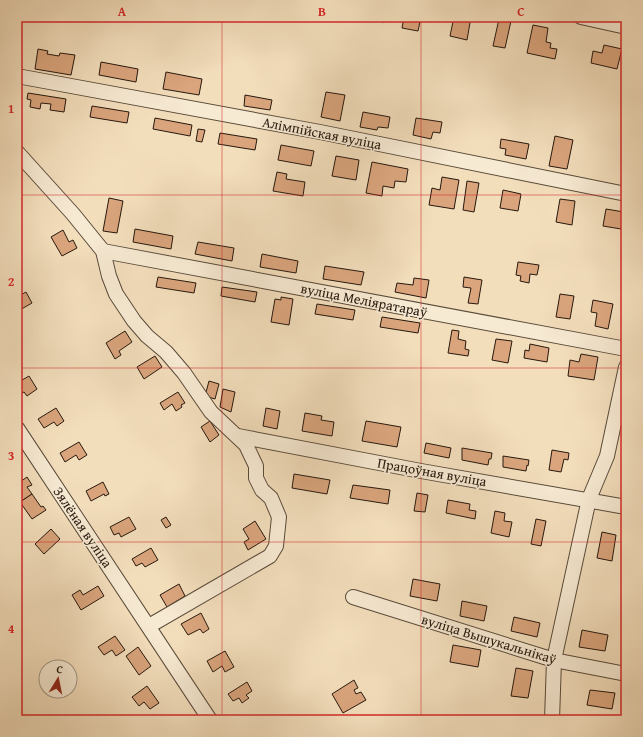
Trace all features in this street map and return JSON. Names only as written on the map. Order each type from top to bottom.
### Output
[{"type":"street","points":[[581,17],[626,27]]},
{"type":"street","name":"Алімпійская вуліца","points":[[17,76],[312,131],[626,194]]},
{"type":"street","points":[[17,152],[73,214],[103,251],[109,276],[116,294],[134,321],[147,336],[166,352],[184,373],[211,412],[238,436],[252,456],[256,466],[256,478],[262,490],[271,498],[279,517],[276,546],[270,556],[149,626]]},
{"type":"street","name":"вуліца Меліяратараў","points":[[103,251],[626,349]]},
{"type":"street","points":[[552,720],[554,660],[590,499],[607,456],[626,367]]},
{"type":"street","name":"Зялёная вуліца","points":[[17,428],[210,720]]},
{"type":"street","name":"Працоўная вуліца","points":[[238,436],[421,471],[590,499],[626,507]]},
{"type":"street","name":"вуліца Вышукальнікаў","points":[[353,597],[554,660],[626,674]]},
{"type":"building","points":[[370,17],[385,17],[384,22],[369,19]]},
{"type":"building","points":[[404,17],[421,17],[418,31],[402,28]]},
{"type":"building","points":[[454,17],[471,17],[467,40],[450,36]]},
{"type":"building","points":[[499,19],[511,21],[505,48],[493,46]]},
{"type":"building","points":[[533,25],[548,28],[546,42],[551,43],[550,48],[557,49],[555,59],[527,53]]},
{"type":"building","points":[[604,45],[622,49],[617,69],[591,63],[593,51],[602,53]]},
{"type":"building","points":[[38,49],[48,51],[47,54],[59,56],[60,53],[75,55],[71,75],[35,69]]},
{"type":"building","points":[[101,62],[138,69],[136,82],[99,75]]},
{"type":"building","points":[[166,72],[202,79],[199,95],[163,89]]},
{"type":"building","points":[[326,92],[345,95],[340,121],[321,117]]},
{"type":"building","points":[[28,93],[66,99],[64,112],[50,110],[51,104],[41,103],[40,109],[30,107],[31,100],[27,99]]},
{"type":"building","points":[[245,95],[272,100],[270,110],[244,106]]},
{"type":"building","points":[[92,106],[129,112],[127,123],[90,117]]},
{"type":"building","points":[[363,112],[390,117],[388,128],[378,127],[377,130],[360,127]]},
{"type":"building","points":[[155,118],[192,125],[190,136],[153,129]]},
{"type":"building","points":[[416,118],[442,122],[440,133],[433,132],[431,139],[413,135]]},
{"type":"building","points":[[198,129],[205,130],[202,142],[196,141]]},
{"type":"building","points":[[220,133],[257,139],[255,150],[218,144]]},
{"type":"building","points":[[555,136],[573,140],[567,169],[549,166]]},
{"type":"building","points":[[501,139],[529,144],[526,159],[505,155],[506,149],[500,148]]},
{"type":"building","points":[[281,145],[314,151],[311,166],[278,160]]},
{"type":"building","points":[[336,156],[359,160],[356,180],[332,176]]},
{"type":"building","points":[[372,162],[408,169],[406,182],[395,181],[394,188],[383,186],[382,196],[366,193]]},
{"type":"building","points":[[277,172],[287,174],[286,179],[305,182],[303,196],[273,191]]},
{"type":"building","points":[[442,177],[459,180],[454,209],[429,205],[432,188],[440,190]]},
{"type":"building","points":[[467,181],[479,183],[474,212],[463,210]]},
{"type":"building","points":[[503,190],[521,194],[518,211],[500,208]]},
{"type":"building","points":[[109,198],[123,201],[117,233],[103,231]]},
{"type":"building","points":[[560,199],[575,201],[572,225],[556,222]]},
{"type":"building","points":[[606,209],[624,212],[621,229],[603,226]]},
{"type":"building","points":[[135,229],[173,236],[171,249],[133,242]]},
{"type":"building","points":[[63,230],[69,242],[73,240],[77,248],[62,256],[51,237]]},
{"type":"building","points":[[198,242],[234,248],[232,261],[195,254]]},
{"type":"building","points":[[262,254],[298,261],[296,273],[260,267]]},
{"type":"building","points":[[518,262],[539,265],[537,275],[530,274],[529,283],[520,281],[521,276],[516,275]]},
{"type":"building","points":[[325,266],[364,272],[361,285],[323,279]]},
{"type":"building","points":[[158,277],[196,283],[194,293],[156,287]]},
{"type":"building","points":[[464,277],[482,280],[478,304],[468,303],[471,288],[463,287]]},
{"type":"building","points":[[414,278],[429,280],[426,298],[395,292],[397,283],[413,285]]},
{"type":"building","points":[[222,287],[257,292],[255,302],[221,296]]},
{"type":"building","points":[[26,292],[32,303],[18,311],[17,297]]},
{"type":"building","points":[[560,294],[574,296],[570,319],[556,317]]},
{"type":"building","points":[[281,297],[293,299],[289,325],[271,322],[275,299],[281,300]]},
{"type":"building","points":[[593,300],[613,304],[608,329],[595,326],[597,313],[591,312]]},
{"type":"building","points":[[317,304],[355,310],[353,320],[315,314]]},
{"type":"building","points":[[382,317],[420,323],[418,333],[380,327]]},
{"type":"building","points":[[452,330],[459,331],[458,339],[466,341],[465,349],[469,350],[468,356],[448,353]]},
{"type":"building","points":[[125,331],[132,342],[119,351],[121,355],[115,359],[106,343]]},
{"type":"building","points":[[496,339],[512,341],[508,363],[492,360]]},
{"type":"building","points":[[530,344],[549,348],[547,362],[524,358],[525,350],[529,351]]},
{"type":"building","points":[[581,354],[598,357],[594,380],[568,376],[570,360],[579,362]]},
{"type":"building","points":[[155,356],[162,367],[144,379],[137,367]]},
{"type":"building","points":[[29,376],[37,389],[27,396],[24,392],[18,395],[17,383]]},
{"type":"building","points":[[209,381],[219,384],[215,399],[205,396]]},
{"type":"building","points":[[223,389],[235,392],[231,412],[220,407]]},
{"type":"building","points":[[178,392],[185,403],[181,405],[182,407],[176,411],[172,404],[164,410],[160,403]]},
{"type":"building","points":[[56,408],[64,421],[57,426],[54,422],[44,428],[38,419]]},
{"type":"building","points":[[266,408],[280,411],[277,429],[263,426]]},
{"type":"building","points":[[305,413],[322,416],[321,420],[334,422],[332,436],[302,431]]},
{"type":"building","points":[[210,421],[219,435],[210,442],[201,427]]},
{"type":"building","points":[[366,421],[401,427],[397,447],[362,441]]},
{"type":"building","points":[[79,442],[87,455],[79,460],[76,455],[65,462],[60,453]]},
{"type":"building","points":[[426,443],[451,448],[449,458],[424,453]]},
{"type":"building","points":[[462,448],[492,453],[488,465],[462,460]]},
{"type":"building","points":[[552,450],[569,453],[568,460],[564,459],[561,472],[549,470]]},
{"type":"building","points":[[503,456],[529,460],[526,471],[503,467]]},
{"type":"building","points":[[294,474],[330,480],[327,494],[292,488]]},
{"type":"building","points":[[27,477],[32,485],[27,487],[32,494],[20,502],[17,496],[22,493],[17,484]]},
{"type":"building","points":[[103,482],[109,494],[105,496],[104,494],[91,501],[86,491]]},
{"type":"building","points":[[353,485],[390,490],[388,504],[350,498]]},
{"type":"building","points":[[417,493],[428,495],[425,512],[414,511]]},
{"type":"building","points":[[32,494],[41,507],[43,506],[46,510],[32,519],[20,502]]},
{"type":"building","points":[[448,500],[470,504],[469,510],[476,511],[475,519],[446,513]]},
{"type":"building","points":[[495,511],[505,513],[504,521],[512,522],[509,537],[491,533]]},
{"type":"building","points":[[129,517],[136,529],[121,537],[119,533],[114,535],[110,527]]},
{"type":"building","points":[[166,517],[171,525],[166,528],[161,520]]},
{"type":"building","points":[[536,519],[546,521],[541,546],[531,544]]},
{"type":"building","points":[[255,521],[266,539],[248,550],[244,542],[249,539],[243,529]]},
{"type":"building","points":[[51,529],[60,539],[44,554],[35,544]]},
{"type":"building","points":[[602,532],[616,535],[612,561],[597,558]]},
{"type":"building","points":[[151,548],[158,560],[145,567],[142,563],[136,566],[132,559]]},
{"type":"building","points":[[413,579],[440,584],[437,601],[410,596]]},
{"type":"building","points":[[179,584],[185,596],[167,607],[160,595]]},
{"type":"building","points":[[98,586],[104,596],[81,610],[72,595],[80,590],[83,595]]},
{"type":"building","points":[[462,601],[487,606],[484,621],[460,616]]},
{"type":"building","points":[[201,613],[209,629],[203,633],[200,629],[188,635],[181,624]]},
{"type":"building","points":[[514,617],[540,623],[537,637],[511,631]]},
{"type":"building","points":[[582,630],[608,635],[605,651],[579,647]]},
{"type":"building","points":[[115,636],[125,650],[116,656],[112,650],[104,655],[98,647]]},
{"type":"building","points":[[626,636],[626,653],[623,653]]},
{"type":"building","points":[[453,645],[481,650],[478,667],[450,662]]},
{"type":"building","points":[[138,647],[151,666],[139,675],[126,656]]},
{"type":"building","points":[[225,651],[234,667],[225,672],[222,666],[213,672],[207,661]]},
{"type":"building","points":[[516,668],[533,671],[528,698],[511,696]]},
{"type":"building","points":[[354,680],[358,688],[354,690],[356,694],[361,692],[366,700],[343,713],[332,694]]},
{"type":"building","points":[[247,682],[252,691],[246,695],[249,698],[242,703],[239,698],[233,701],[228,694]]},
{"type":"building","points":[[147,686],[159,703],[150,709],[144,702],[139,706],[132,697]]},
{"type":"building","points":[[590,690],[615,693],[612,709],[587,705]]}]
